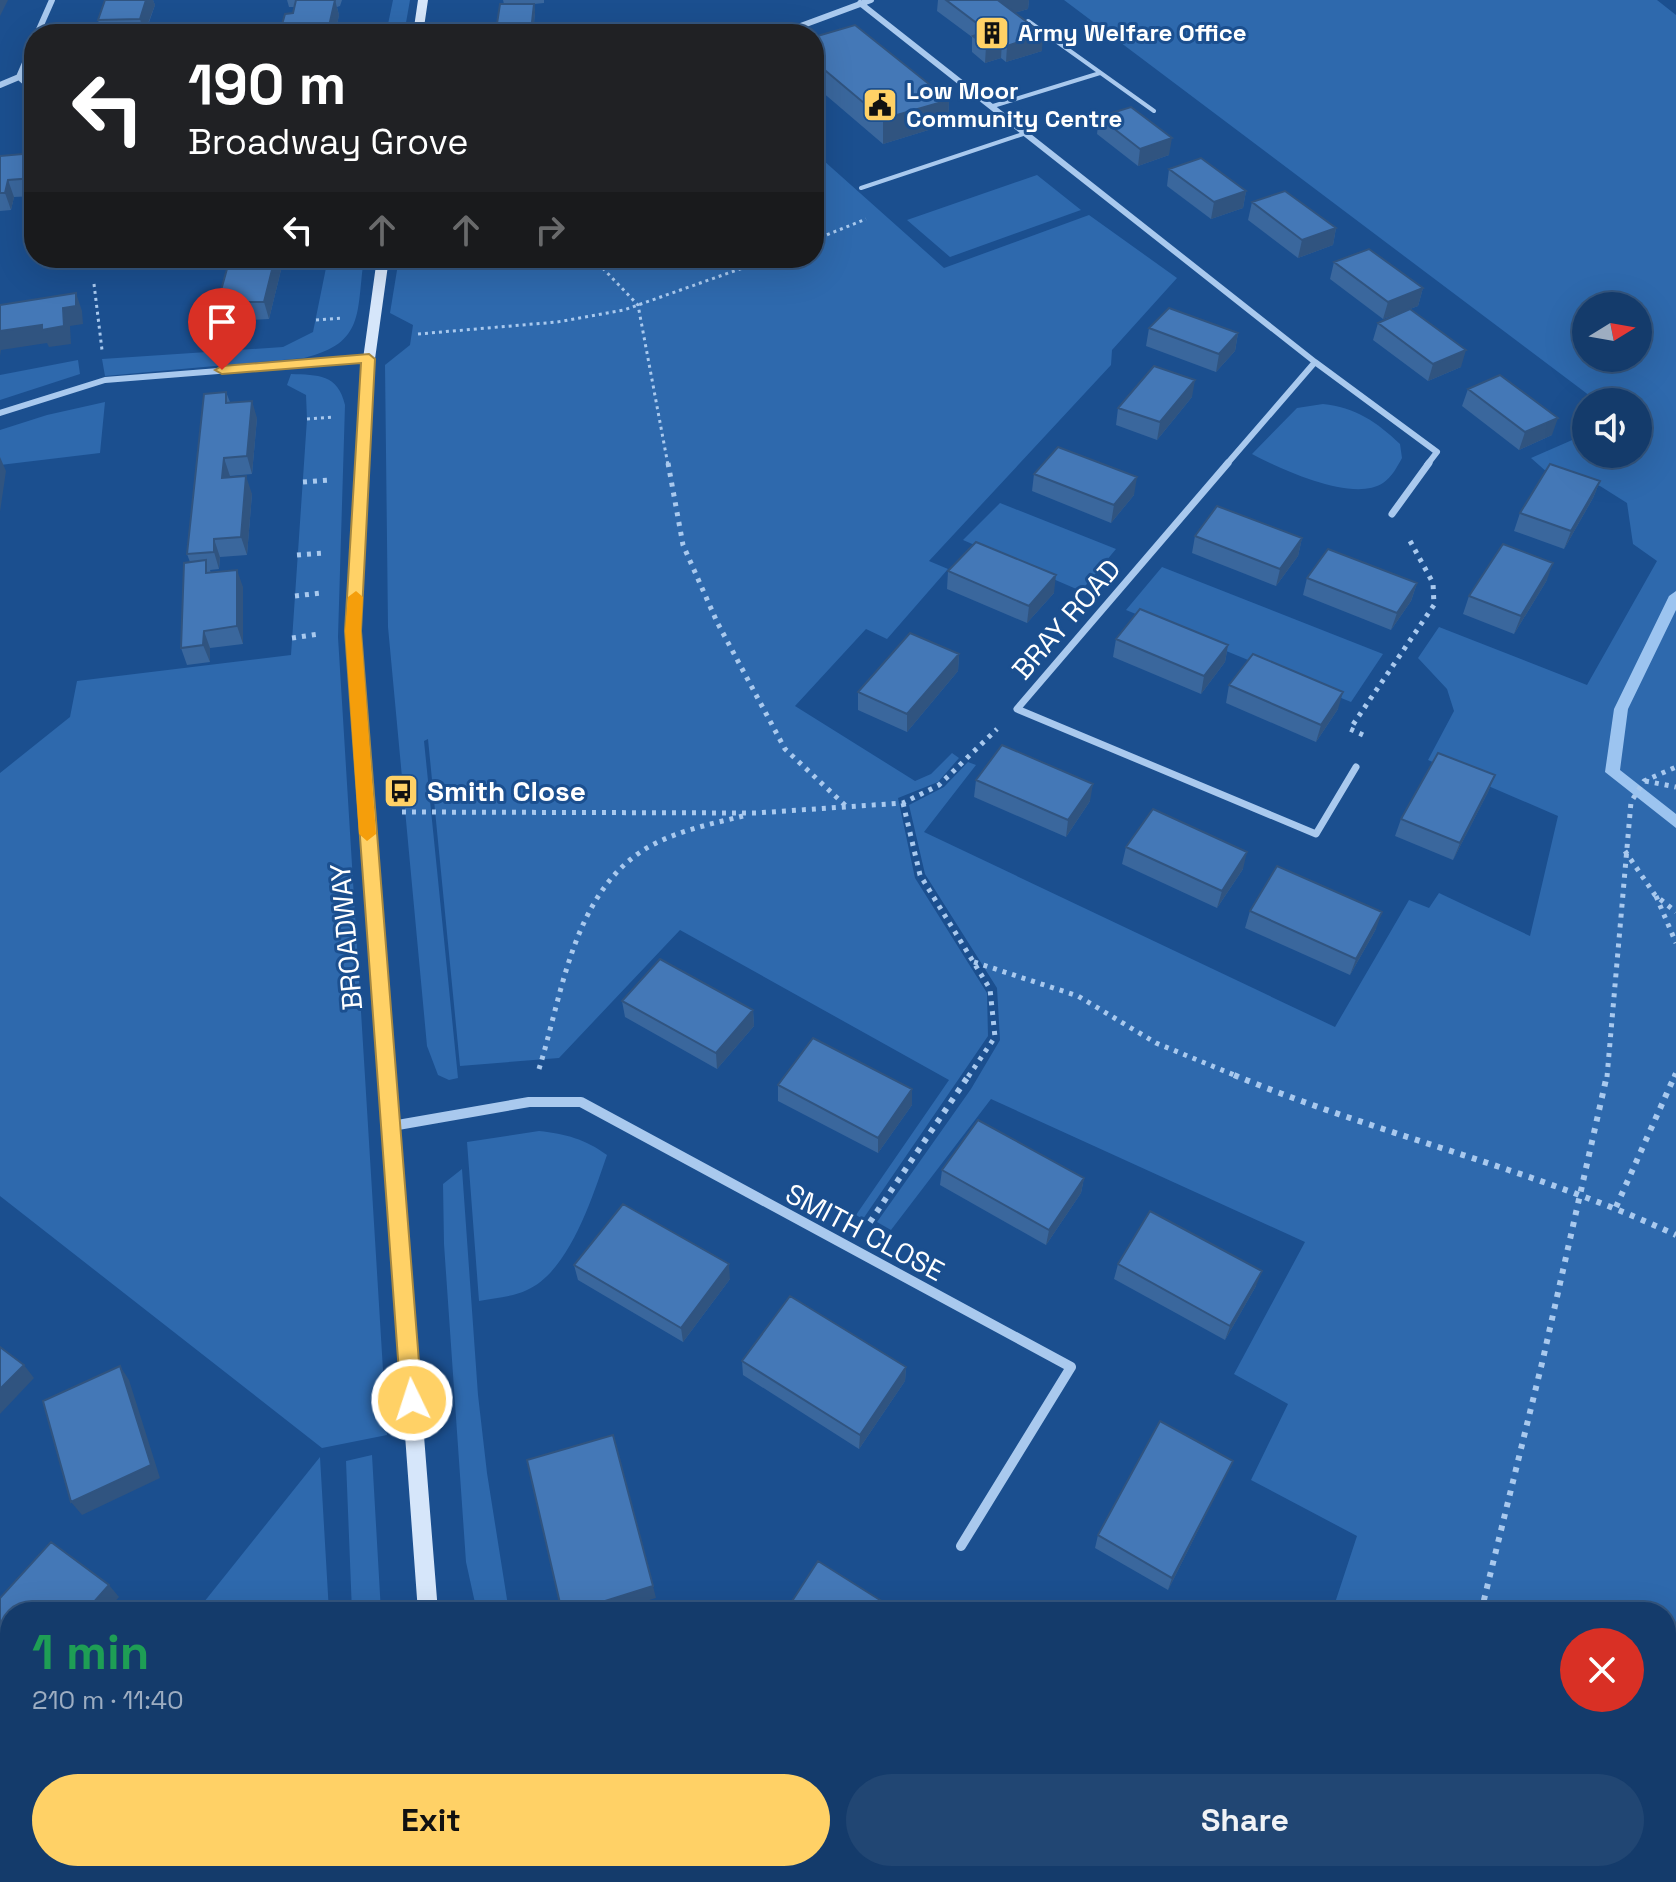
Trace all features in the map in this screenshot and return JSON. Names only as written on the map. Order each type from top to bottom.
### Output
[{"type":"street","points":[[41,24],[52,0]]},
{"type":"street","points":[[419,24],[423,0]]},
{"type":"street","points":[[805,24],[871,0]]},
{"type":"street","points":[[860,3],[1315,362],[1437,452],[1392,514]]},
{"type":"street","points":[[0,85],[19,77],[24,65]]},
{"type":"street","points":[[19,77],[24,81]]},
{"type":"street","name":"BROADWAY","points":[[382,268],[369,359],[353,631],[427,1602]]},
{"type":"street","points":[[0,413],[105,380],[369,359]]},
{"type":"street","name":"BRAY ROAD","points":[[1315,362],[1017,709],[1316,834],[1356,767]]},
{"type":"street","name":"SMITH CLOSE","points":[[391,1126],[529,1102],[581,1102],[1071,1367],[961,1546]]},
{"type":"lane","points":[[1028,21],[1154,111]]},
{"type":"lane","points":[[993,106],[1100,73]]},
{"type":"lane","points":[[861,188],[1026,133]]},
{"type":"path","points":[[603,268],[638,305],[683,545],[717,622],[785,749],[848,807]]},
{"type":"path","points":[[418,334],[557,322],[638,305],[743,268]]},
{"type":"path","points":[[94,284],[105,380]]},
{"type":"path","points":[[1356,767],[1366,771],[1383,743],[1350,729],[1434,605],[1436,596],[1427,569],[1392,514]]},
{"type":"path","points":[[366,816],[430,810],[756,813],[903,803],[939,785],[1017,709]]},
{"type":"path","points":[[1483,1602],[1608,1071],[1631,802],[1644,781],[1676,767]]},
{"type":"path","points":[[1644,781],[1676,787]]},
{"type":"path","points":[[851,1250],[995,1037],[990,989],[920,875],[903,803]]},
{"type":"path","points":[[529,1102],[553,1026],[567,958],[611,879],[642,850],[704,826],[756,813]]},
{"type":"path","points":[[1625,850],[1655,895],[1676,943]]},
{"type":"path","points":[[1655,895],[1676,912]]},
{"type":"path","points":[[974,962],[1078,996],[1156,1043],[1304,1104],[1480,1158],[1579,1197],[1616,1207],[1676,1235]]},
{"type":"path","points":[[1616,1207],[1676,1072]]},
{"type":"shaded area","points":[[393,0],[410,0],[406,24],[388,24]]},
{"type":"shaded area","points":[[1064,0],[1657,0],[1676,15],[1676,1602],[1335,1602],[1357,1536],[1251,1480],[1288,1404],[1234,1374],[1305,1242],[991,1099],[891,1230],[877,1222],[971,1089],[1000,1040],[997,988],[925,874],[909,805],[944,787],[968,762],[976,765],[924,832],[1335,1027],[1409,900],[1429,908],[1439,893],[1530,936],[1558,816],[1428,760],[1454,711],[1447,689],[1418,658],[1439,627],[1587,685],[1657,561],[1633,544],[1627,503],[1600,486],[1548,473],[1531,458],[1572,440],[1572,468],[1652,468],[1652,388],[1579,388]]},
{"type":"shaded area","points":[[824,161],[944,268],[1089,215],[1177,278],[1112,350],[1111,365],[929,561],[948,569],[887,639],[866,629],[795,706],[915,781],[931,774],[952,753],[959,758],[938,782],[898,798],[915,878],[987,993],[988,1036],[863,1219],[856,1215],[949,1080],[680,930],[559,1058],[460,1066],[428,739],[424,741],[458,1078],[449,1080],[438,1075],[427,1046],[388,627],[385,365],[410,345],[413,325],[390,313],[397,268],[824,268]]},
{"type":"shaded area","points":[[1037,175],[1081,210],[950,257],[907,220]]},
{"type":"shaded area","points":[[326,268],[363,268],[354,323],[338,344],[324,352],[304,358],[105,376],[102,359],[283,347],[313,332]]},
{"type":"shaded area","points":[[78,360],[80,374],[0,400],[0,375]]},
{"type":"shaded area","points":[[291,374],[326,378],[337,387],[345,405],[338,637],[387,1435],[322,1448],[0,1196],[0,773],[70,717],[77,681],[291,655],[307,419],[306,395],[287,385]]},
{"type":"shaded area","points":[[105,402],[100,453],[0,465],[0,430]]},
{"type":"shaded area","points":[[1323,404],[1345,408],[1365,417],[1400,444],[1402,458],[1386,481],[1370,488],[1336,487],[1280,468],[1252,454],[1297,408]]},
{"type":"shaded area","points":[[1000,503],[1116,549],[1081,591],[963,540]]},
{"type":"shaded area","points":[[1162,567],[1383,654],[1351,702],[1126,610]]},
{"type":"shaded area","points":[[539,1131],[575,1138],[599,1149],[607,1155],[601,1172],[578,1230],[556,1267],[527,1290],[479,1301],[467,1142]]},
{"type":"shaded area","points":[[462,1169],[478,1395],[507,1602],[475,1602],[466,1562],[444,1244],[443,1184]]},
{"type":"shaded area","points":[[372,1455],[380,1602],[352,1602],[346,1461]]},
{"type":"shaded area","points":[[320,1457],[328,1602],[204,1602]]},
{"type":"building","points":[[105,0],[146,0],[140,19],[98,20]]},
{"type":"building","points":[[296,0],[335,0],[329,24],[282,24],[285,14],[293,13]]},
{"type":"building","points":[[946,0],[1003,0],[999,1],[1043,34],[1007,46],[1002,42],[986,46],[973,36],[987,31]]},
{"type":"building","points":[[500,4],[534,4],[532,24],[497,24]]},
{"type":"building","points":[[855,25],[949,100],[883,119],[824,69],[824,34]]},
{"type":"building","points":[[1131,107],[1172,138],[1140,149],[1099,117]]},
{"type":"building","points":[[24,154],[24,179],[8,180],[5,193],[0,193],[0,156]]},
{"type":"building","points":[[1201,158],[1246,191],[1214,202],[1169,169]]},
{"type":"building","points":[[1285,191],[1336,228],[1302,240],[1252,202]]},
{"type":"building","points":[[1369,249],[1423,288],[1388,302],[1334,262]]},
{"type":"building","points":[[227,268],[272,268],[264,302],[241,302],[239,311],[215,312]]},
{"type":"building","points":[[76,293],[76,306],[63,308],[64,326],[42,330],[42,325],[0,331],[0,305]]},
{"type":"building","points":[[1169,308],[1238,333],[1219,354],[1149,328]]},
{"type":"building","points":[[1410,309],[1466,350],[1433,364],[1378,323]]},
{"type":"building","points":[[1154,366],[1195,380],[1160,422],[1118,408]]},
{"type":"building","points":[[1500,375],[1558,418],[1525,432],[1468,389]]},
{"type":"building","points":[[226,392],[226,403],[252,401],[247,456],[224,458],[222,478],[246,476],[241,537],[214,539],[214,552],[187,554],[204,394]]},
{"type":"building","points":[[1058,447],[1137,477],[1114,505],[1034,474]]},
{"type":"building","points":[[1550,464],[1600,481],[1571,531],[1520,513]]},
{"type":"building","points":[[1217,506],[1302,538],[1280,569],[1195,536]]},
{"type":"building","points":[[976,542],[1056,575],[1029,606],[948,571]]},
{"type":"building","points":[[1503,544],[1553,563],[1521,616],[1469,596]]},
{"type":"building","points":[[1328,549],[1417,583],[1397,613],[1307,578]]},
{"type":"building","points":[[206,560],[206,573],[237,570],[237,626],[204,631],[203,645],[181,648],[184,563]]},
{"type":"building","points":[[1140,609],[1228,645],[1204,676],[1116,639]]},
{"type":"building","points":[[910,633],[959,654],[907,714],[858,692]]},
{"type":"building","points":[[1253,654],[1343,692],[1321,725],[1229,685]]},
{"type":"building","points":[[1002,745],[1093,784],[1068,820],[976,780]]},
{"type":"building","points":[[1438,753],[1495,775],[1460,843],[1401,819]]},
{"type":"building","points":[[1153,809],[1247,852],[1222,891],[1126,847]]},
{"type":"building","points":[[1277,866],[1382,912],[1356,959],[1250,911]]},
{"type":"building","points":[[660,959],[753,1010],[716,1053],[622,1001]]},
{"type":"building","points":[[813,1038],[912,1089],[878,1138],[778,1085]]},
{"type":"building","points":[[978,1120],[1084,1178],[1049,1230],[942,1170]]},
{"type":"building","points":[[623,1204],[729,1264],[681,1328],[574,1265]]},
{"type":"building","points":[[1150,1211],[1262,1271],[1230,1326],[1118,1264]]},
{"type":"building","points":[[790,1296],[906,1367],[860,1435],[742,1361]]},
{"type":"building","points":[[0,1347],[24,1365],[0,1389]]},
{"type":"building","points":[[120,1366],[151,1465],[71,1502],[43,1401]]},
{"type":"building","points":[[1160,1421],[1233,1461],[1172,1578],[1098,1535]]},
{"type":"building","points":[[613,1435],[653,1586],[602,1602],[560,1602],[527,1460]]},
{"type":"building","points":[[51,1542],[109,1585],[94,1602],[0,1602],[0,1598]]},
{"type":"building","points":[[818,1561],[883,1602],[791,1602]]},
{"type":"waterway","points":[[1676,596],[1621,709],[1612,772],[1676,822]]},
{"type":"slow traffic","points":[[356,597],[353,631],[367,834]]},
{"type":"place","name":"Army Welfare Office","points":[[992,33]]},
{"type":"place","name":"Low Moor Community Centre","points":[[880,105]]},
{"type":"place","name":"Smith Close","points":[[401,791]]},
{"type":"route","points":[[222,370],[369,359],[353,631],[412,1400]]}]
